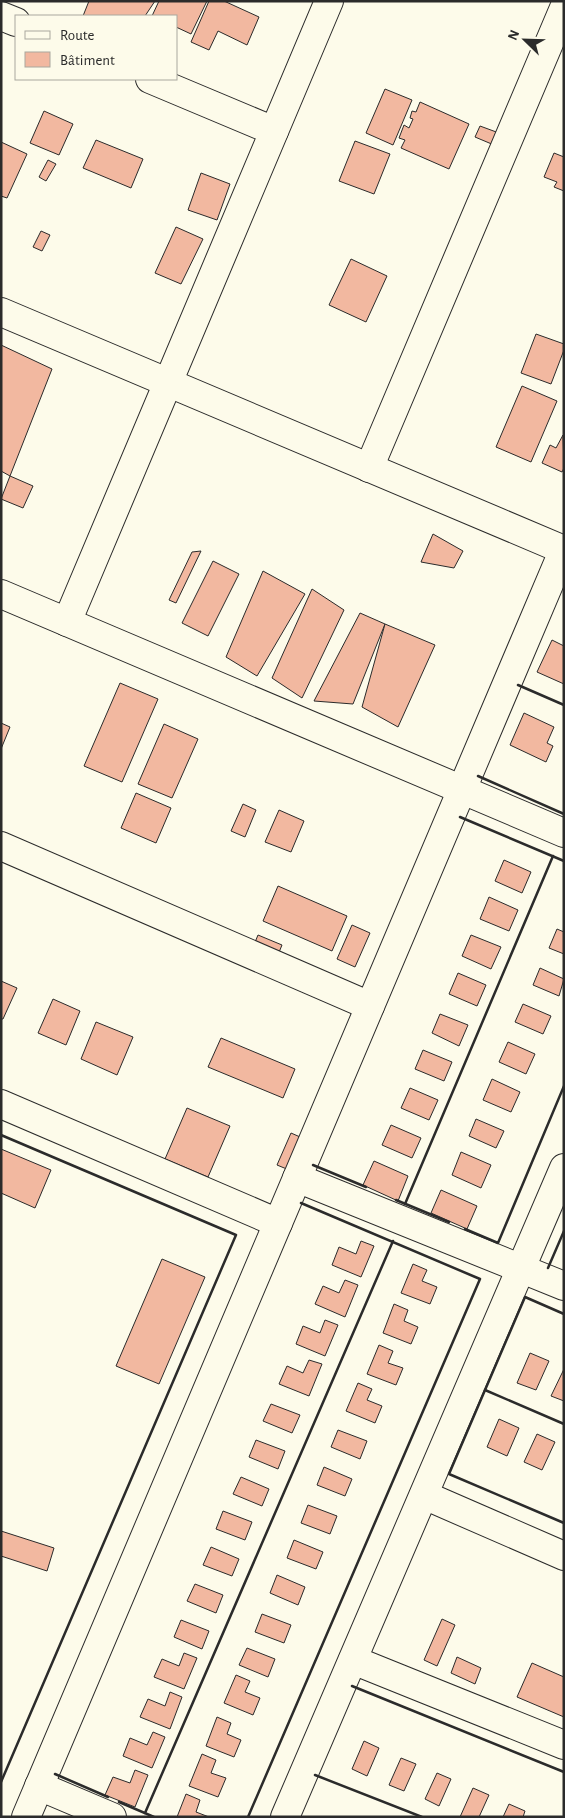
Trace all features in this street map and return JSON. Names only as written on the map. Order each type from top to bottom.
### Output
[{"type":"street","points":[[66,622],[329,1]]},
{"type":"street","points":[[369,468],[564,8]]},
{"type":"street","points":[[1,16],[15,22]]},
{"type":"street","points":[[152,80],[274,131]]},
{"type":"street","points":[[1,312],[564,550],[26,1817]]},
{"type":"street","points":[[1,594],[564,833]]},
{"type":"street","points":[[1,846],[370,1006]]},
{"type":"street","points":[[1,1104],[278,1223]]},
{"type":"street","points":[[285,1817],[564,1168]]},
{"type":"street","points":[[297,1178],[564,1286]]},
{"type":"street","points":[[424,1494],[564,1556]]},
{"type":"street","points":[[353,1660],[564,1745]]},
{"type":"street","points":[[40,1786],[112,1817]]},
{"type":"building","points":[[89,1],[155,1],[146,15],[83,15]]},
{"type":"building","points":[[159,1],[207,1],[191,34],[178,28],[178,15],[152,15]]},
{"type":"building","points":[[209,1],[224,1],[259,17],[247,45],[218,31],[209,50],[191,42]]},
{"type":"building","points":[[385,89],[412,100],[393,145],[366,133]]},
{"type":"building","points":[[420,102],[469,124],[449,169],[401,148],[405,140],[399,138],[404,125],[409,128],[413,119],[410,118],[412,111],[416,112]]},
{"type":"building","points":[[44,111],[73,124],[59,155],[30,143]]},
{"type":"building","points":[[480,126],[499,133],[494,145],[475,137]]},
{"type":"building","points":[[96,140],[143,159],[131,188],[83,168]]},
{"type":"building","points":[[355,141],[390,154],[374,194],[339,181]]},
{"type":"building","points":[[1,142],[27,154],[7,198],[1,196]]},
{"type":"building","points":[[554,153],[564,157],[564,191],[554,187],[557,182],[544,177]]},
{"type":"building","points":[[48,160],[56,164],[46,181],[39,177]]},
{"type":"building","points":[[201,173],[230,184],[217,220],[188,210]]},
{"type":"building","points":[[176,227],[203,239],[181,284],[155,273]]},
{"type":"building","points":[[41,231],[50,235],[42,251],[33,247]]},
{"type":"building","points":[[351,259],[387,276],[366,322],[329,305]]},
{"type":"building","points":[[536,334],[564,344],[564,350],[551,384],[521,373]]},
{"type":"building","points":[[1,345],[52,369],[10,476],[1,471]]},
{"type":"building","points":[[522,386],[557,401],[531,462],[496,447]]},
{"type":"building","points":[[563,435],[564,468],[562,472],[542,463],[550,445],[556,448]]},
{"type":"building","points":[[10,476],[33,486],[23,508],[1,499]]},
{"type":"building","points":[[433,534],[463,551],[454,568],[421,562]]},
{"type":"building","points":[[201,551],[176,603],[169,600],[192,552]]},
{"type":"building","points":[[213,561],[239,574],[208,636],[182,623]]},
{"type":"building","points":[[263,571],[305,594],[257,676],[226,657]]},
{"type":"building","points":[[312,589],[344,610],[302,698],[272,678]]},
{"type":"building","points":[[360,613],[385,624],[353,704],[314,701]]},
{"type":"building","points":[[385,624],[435,645],[398,727],[362,707]]},
{"type":"building","points":[[552,640],[564,646],[564,684],[537,672]]},
{"type":"building","points":[[120,683],[158,699],[122,782],[84,766]]},
{"type":"building","points":[[524,713],[554,727],[547,743],[553,746],[546,762],[510,745]]},
{"type":"building","points":[[1,723],[10,727],[1,749]]},
{"type":"building","points":[[164,724],[198,739],[172,798],[138,784]]},
{"type":"building","points":[[136,793],[171,808],[156,843],[121,828]]},
{"type":"building","points":[[243,804],[256,810],[245,837],[231,831]]},
{"type":"building","points":[[279,810],[304,821],[291,852],[265,842]]},
{"type":"building","points":[[504,860],[531,872],[522,893],[495,881]]},
{"type":"building","points":[[278,886],[347,916],[332,951],[263,921]]},
{"type":"building","points":[[489,897],[518,910],[509,931],[480,919]]},
{"type":"building","points":[[352,925],[370,933],[355,967],[337,959]]},
{"type":"building","points":[[557,929],[564,932],[564,954],[549,948]]},
{"type":"building","points":[[258,935],[282,945],[275,962],[251,952]]},
{"type":"building","points":[[471,935],[501,947],[491,969],[462,956]]},
{"type":"building","points":[[540,968],[564,979],[559,996],[533,985]]},
{"type":"building","points":[[458,973],[486,985],[477,1006],[449,994]]},
{"type":"building","points":[[1,981],[17,988],[3,1019],[1,1019]]},
{"type":"building","points":[[53,999],[80,1011],[66,1045],[38,1033]]},
{"type":"building","points":[[523,1004],[551,1016],[543,1034],[515,1022]]},
{"type":"building","points":[[440,1014],[468,1025],[459,1046],[432,1033]]},
{"type":"building","points":[[96,1022],[133,1037],[117,1075],[81,1059]]},
{"type":"building","points":[[221,1038],[295,1069],[283,1098],[208,1067]]},
{"type":"building","points":[[508,1042],[535,1054],[526,1074],[499,1062]]},
{"type":"building","points":[[423,1050],[452,1062],[444,1081],[415,1069]]},
{"type":"building","points":[[492,1079],[520,1092],[511,1112],[483,1100]]},
{"type":"building","points":[[410,1088],[438,1100],[429,1120],[401,1108]]},
{"type":"building","points":[[187,1108],[230,1126],[208,1177],[165,1159]]},
{"type":"building","points":[[476,1119],[504,1131],[496,1148],[469,1136]]},
{"type":"building","points":[[391,1125],[421,1138],[412,1158],[382,1145]]},
{"type":"building","points":[[291,1133],[307,1140],[294,1172],[277,1165]]},
{"type":"building","points":[[1,1149],[51,1170],[35,1208],[1,1193]]},
{"type":"building","points":[[461,1152],[491,1165],[481,1188],[452,1175]]},
{"type":"building","points":[[374,1161],[408,1176],[398,1201],[363,1185]]},
{"type":"building","points":[[441,1190],[477,1206],[467,1229],[431,1213]]},
{"type":"building","points":[[361,1241],[374,1246],[361,1277],[332,1265],[339,1247],[356,1254]]},
{"type":"building","points":[[162,1259],[205,1277],[159,1384],[116,1366]]},
{"type":"building","points":[[413,1264],[427,1270],[422,1281],[437,1287],[430,1304],[401,1293]]},
{"type":"building","points":[[345,1280],[358,1285],[345,1317],[315,1304],[323,1286],[339,1293]]},
{"type":"building","points":[[394,1304],[408,1310],[404,1321],[418,1327],[411,1344],[383,1333]]},
{"type":"building","points":[[325,1320],[338,1325],[325,1356],[296,1344],[303,1326],[320,1333]]},
{"type":"building","points":[[379,1345],[393,1351],[388,1363],[403,1368],[396,1385],[367,1374]]},
{"type":"building","points":[[530,1353],[549,1361],[536,1390],[517,1383]]},
{"type":"building","points":[[309,1360],[322,1364],[309,1396],[279,1384],[287,1366],[303,1373]]},
{"type":"building","points":[[564,1369],[564,1401],[551,1396]]},
{"type":"building","points":[[358,1383],[372,1389],[367,1400],[382,1406],[375,1423],[346,1411]]},
{"type":"building","points":[[271,1404],[300,1415],[292,1433],[263,1421]]},
{"type":"building","points":[[499,1419],[519,1428],[507,1456],[487,1447]]},
{"type":"building","points":[[338,1430],[367,1441],[360,1459],[331,1447]]},
{"type":"building","points":[[537,1434],[555,1442],[542,1470],[524,1462]]},
{"type":"building","points":[[256,1440],[285,1451],[278,1469],[249,1457]]},
{"type":"building","points":[[324,1467],[352,1479],[345,1496],[317,1485]]},
{"type":"building","points":[[241,1477],[269,1489],[262,1506],[233,1494]]},
{"type":"building","points":[[308,1505],[337,1516],[330,1534],[301,1523]]},
{"type":"building","points":[[223,1511],[252,1522],[245,1540],[216,1529]]},
{"type":"building","points":[[1,1531],[54,1548],[47,1571],[1,1556]]},
{"type":"building","points":[[294,1540],[323,1552],[316,1569],[287,1558]]},
{"type":"building","points":[[211,1547],[239,1559],[232,1576],[203,1565]]},
{"type":"building","points":[[277,1575],[305,1587],[298,1605],[270,1593]]},
{"type":"building","points":[[195,1584],[223,1595],[216,1613],[187,1601]]},
{"type":"building","points":[[262,1614],[291,1625],[284,1643],[255,1632]]},
{"type":"building","points":[[442,1619],[455,1625],[437,1666],[424,1660]]},
{"type":"building","points":[[181,1620],[209,1631],[202,1649],[174,1637]]},
{"type":"building","points":[[247,1648],[275,1659],[268,1677],[239,1665]]},
{"type":"building","points":[[184,1653],[197,1658],[184,1689],[154,1677],[162,1659],[179,1666]]},
{"type":"building","points":[[457,1657],[481,1668],[475,1684],[451,1673]]},
{"type":"building","points":[[532,1663],[564,1677],[564,1717],[517,1697]]},
{"type":"building","points":[[236,1675],[250,1681],[245,1692],[260,1698],[253,1715],[224,1703]]},
{"type":"building","points":[[170,1692],[182,1697],[170,1729],[140,1717],[148,1699],[165,1706]]},
{"type":"building","points":[[217,1717],[231,1723],[227,1734],[241,1740],[234,1757],[206,1746]]},
{"type":"building","points":[[153,1732],[165,1737],[152,1768],[123,1756],[130,1738],[147,1745]]},
{"type":"building","points":[[364,1741],[379,1748],[367,1776],[352,1769]]},
{"type":"building","points":[[202,1754],[216,1760],[211,1773],[226,1778],[218,1797],[189,1786]]},
{"type":"building","points":[[401,1758],[416,1764],[404,1791],[389,1785]]},
{"type":"building","points":[[135,1770],[148,1775],[135,1807],[105,1795],[113,1777],[130,1783]]},
{"type":"building","points":[[437,1773],[451,1779],[439,1806],[425,1799]]},
{"type":"building","points":[[473,1788],[489,1795],[479,1817],[460,1817]]},
{"type":"building","points":[[186,1794],[200,1800],[196,1812],[209,1817],[177,1817]]},
{"type":"building","points":[[509,1804],[525,1811],[523,1817],[503,1817]]},
{"type":"wall","points":[[518,685],[564,705]]},
{"type":"wall","points":[[478,776],[564,814]]},
{"type":"wall","points":[[460,817],[564,861]]},
{"type":"wall","points":[[405,1204],[553,856]]},
{"type":"wall","points":[[465,1229],[498,1243],[564,1086]]},
{"type":"wall","points":[[1,1135],[236,1235],[1,1782]]},
{"type":"wall","points":[[313,1165],[366,1187]]},
{"type":"wall","points":[[396,1200],[449,1222]]},
{"type":"wall","points":[[248,1817],[480,1279],[301,1203]]},
{"type":"wall","points":[[548,1268],[564,1231]]},
{"type":"wall","points":[[145,1813],[393,1241]]},
{"type":"wall","points":[[564,1314],[525,1297],[449,1474],[564,1523]]},
{"type":"wall","points":[[485,1390],[564,1424]]},
{"type":"wall","points":[[352,1686],[564,1772]]},
{"type":"wall","points":[[55,1774],[108,1797]]},
{"type":"wall","points":[[315,1775],[422,1817]]},
{"type":"wall","points":[[119,1802],[154,1817]]}]
